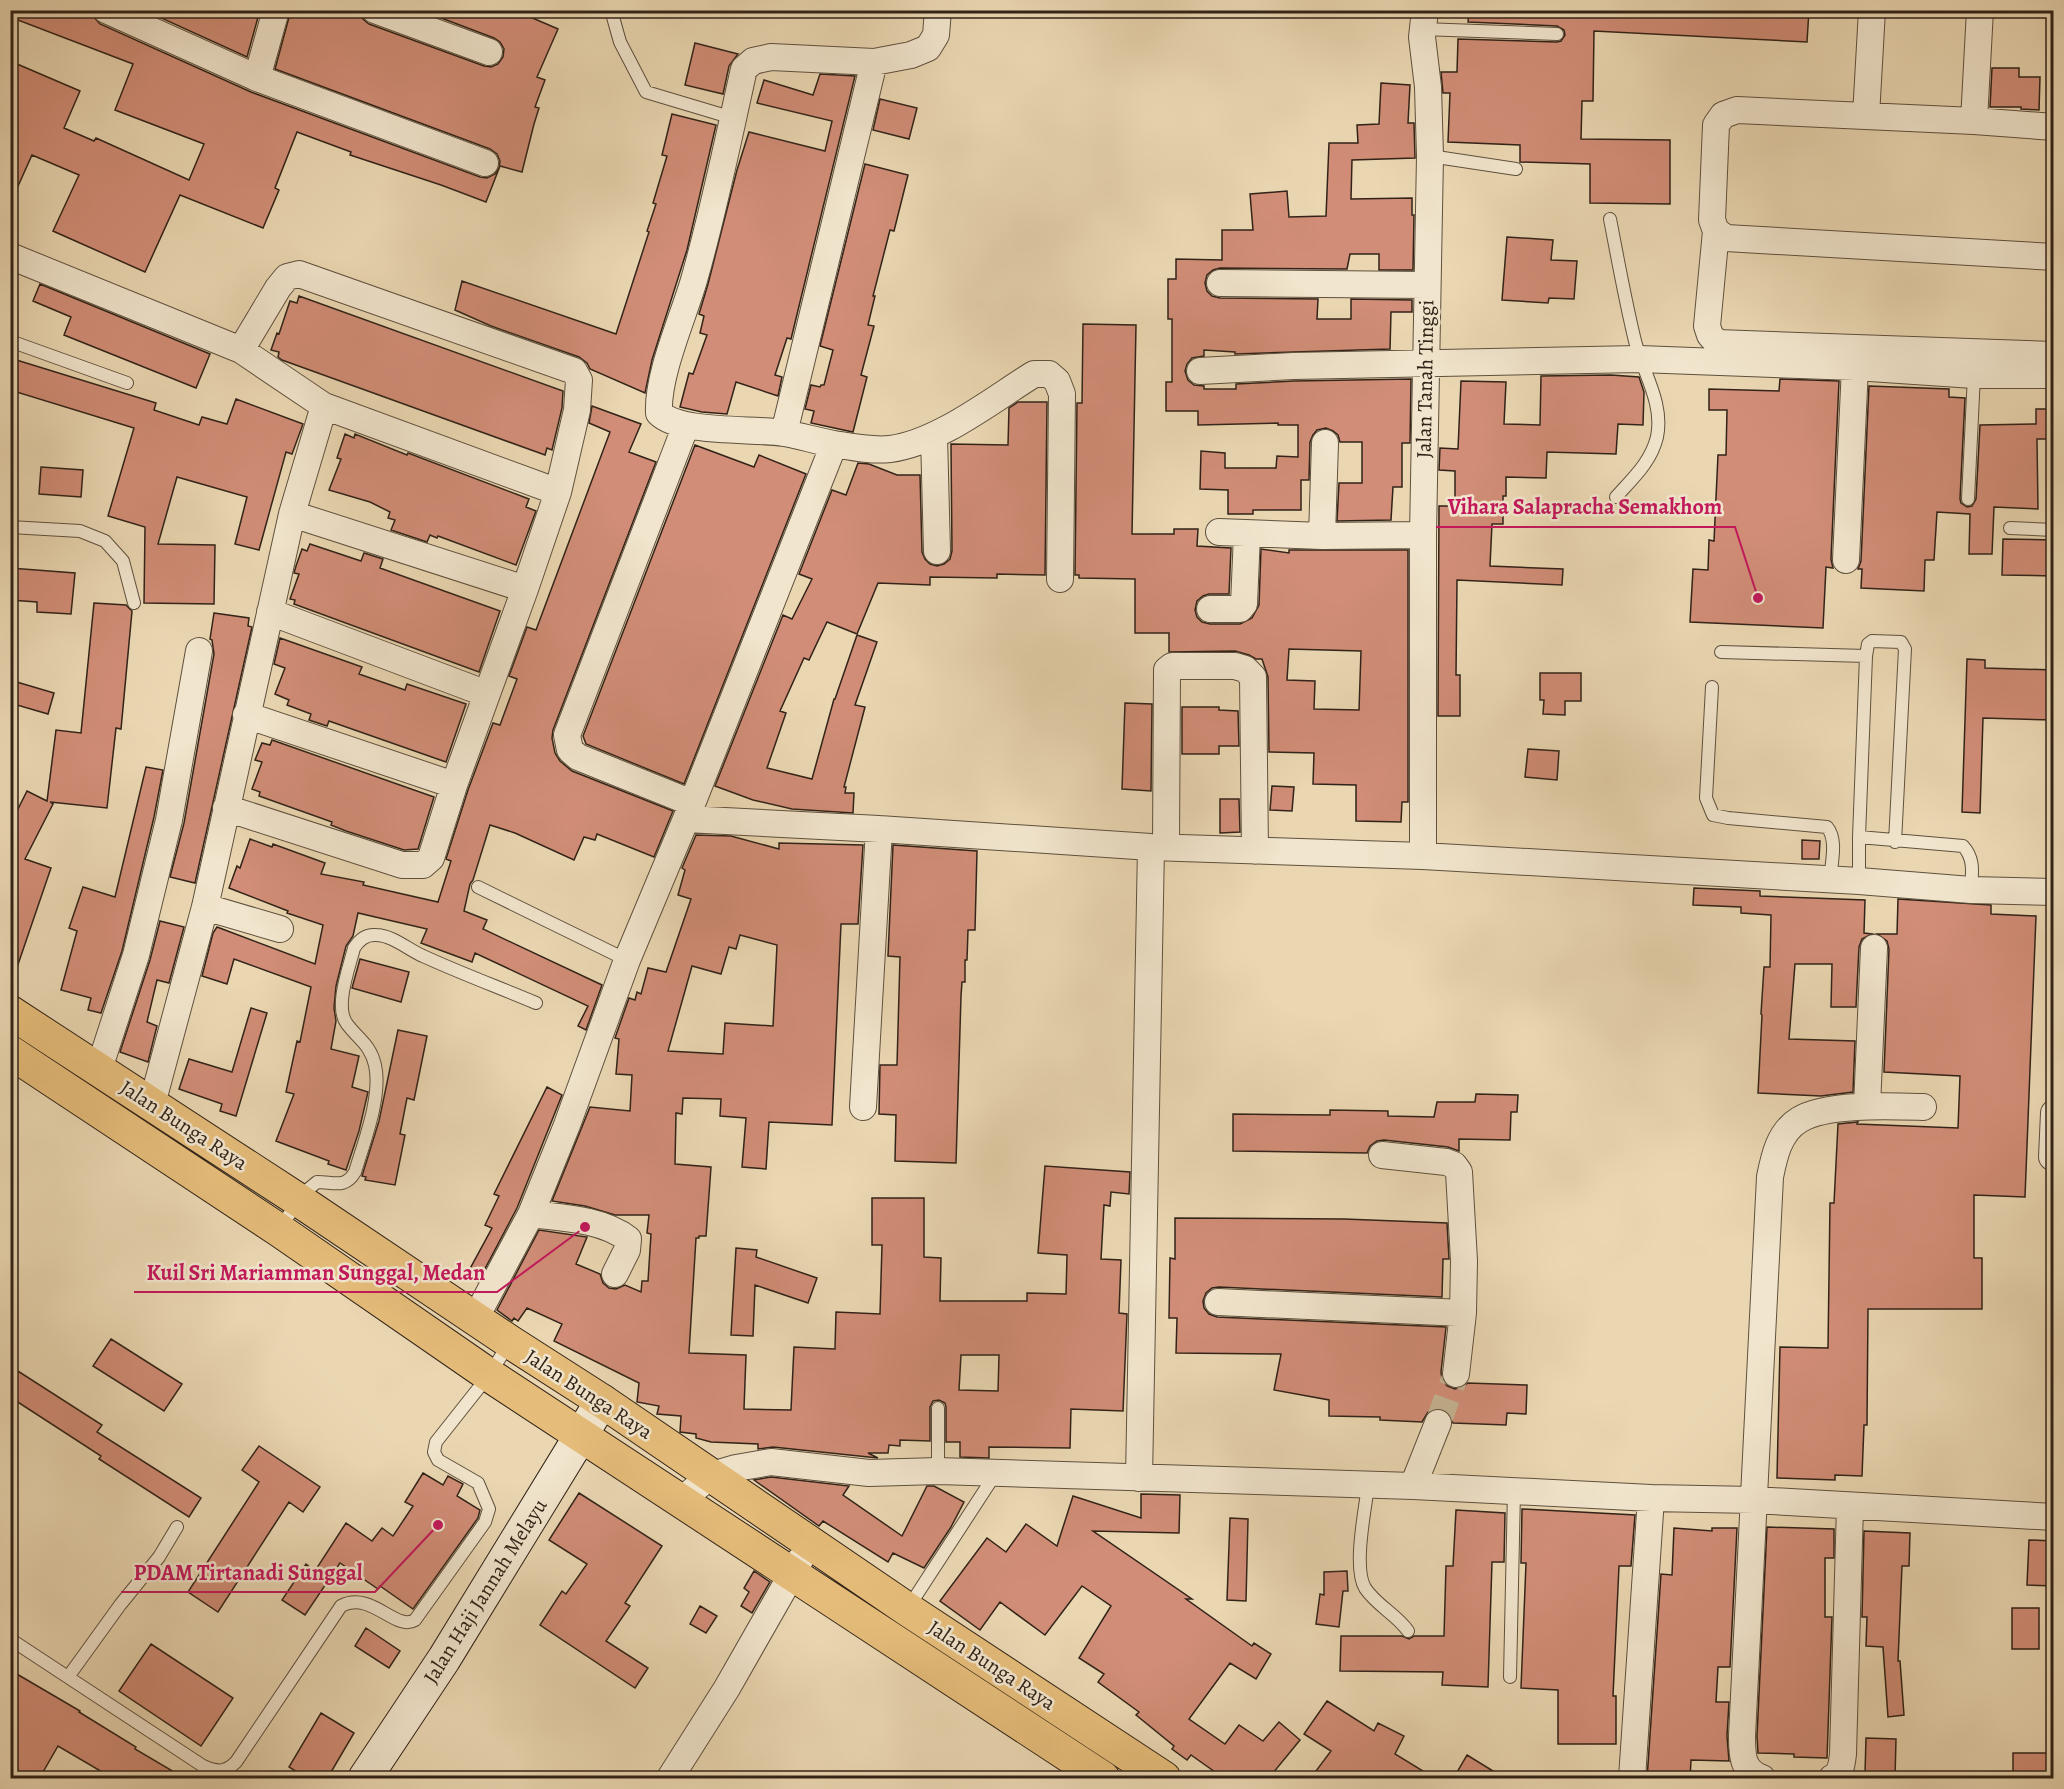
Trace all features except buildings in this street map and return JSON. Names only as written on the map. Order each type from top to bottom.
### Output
[{"type":"main road","name":"Jalan Bunga Raya","points":[[10,1012],[602,1401],[1150,1774]]},
{"type":"main road","name":"Jalan Bunga Raya","points":[[10,1052],[279,1230],[489,1375],[1103,1779]]},
{"type":"main road","name":"Jalan Haji Jannah Melayu","points":[[365,1779],[444,1659],[602,1401]]},
{"type":"street","points":[[106,10],[145,19],[257,78],[484,163]]},
{"type":"street","points":[[257,78],[276,10]]},
{"type":"street","points":[[375,10],[489,52]]},
{"type":"street","points":[[938,10],[936,35],[928,48],[911,55],[874,62],[771,57],[753,61],[744,69],[711,219],[660,388],[658,413],[686,425],[784,433],[834,444],[867,449],[888,449],[915,444],[934,436],[1034,374],[1049,374],[1057,381],[1062,394],[1060,579]]},
{"type":"street","points":[[1866,116],[1872,10]]},
{"type":"street","points":[[1974,121],[1980,10]]},
{"type":"street","name":"Jalan Tanah Tinggi","points":[[1423,856],[1423,535],[1430,156],[1424,20]]},
{"type":"street","points":[[784,433],[874,62]]},
{"type":"street","points":[[2054,127],[1737,110],[1723,115],[1716,125],[1712,220],[1716,231],[1707,326],[1717,344],[2054,355]]},
{"type":"street","points":[[1716,231],[1726,238],[2054,257]]},
{"type":"street","points":[[10,256],[241,350],[324,406],[558,492]]},
{"type":"street","points":[[226,808],[402,865],[423,865],[431,858],[454,785],[558,492],[577,410],[579,380],[574,371],[299,274],[287,277],[278,288],[241,350]]},
{"type":"street","points":[[1220,283],[1426,285]]},
{"type":"street","points":[[1200,371],[1293,366],[1639,359],[1855,367],[1974,375],[2054,375]]},
{"type":"street","points":[[1846,560],[1855,367]]},
{"type":"street","points":[[152,1104],[205,907],[292,514],[324,406]]},
{"type":"street","points":[[686,425],[567,735],[570,750],[578,757],[689,811],[879,829],[1159,847],[1423,856],[1859,881],[1971,890],[2054,892]]},
{"type":"street","points":[[934,436],[937,551]]},
{"type":"street","points":[[1322,536],[1325,443]]},
{"type":"street","points":[[476,1319],[531,1214],[567,1125],[627,960],[689,811],[834,444]]},
{"type":"street","points":[[292,514],[525,589]]},
{"type":"street","points":[[1220,532],[1322,536],[1423,535]]},
{"type":"street","points":[[1210,609],[1240,609],[1244,604],[1246,534]]},
{"type":"street","points":[[270,612],[487,694]]},
{"type":"street","points":[[99,1069],[136,955],[169,820],[199,651]]},
{"type":"street","points":[[1139,1478],[1159,847],[1167,670],[1172,666],[1235,666],[1245,669],[1253,677],[1255,850]]},
{"type":"street","points":[[246,715],[454,785]]},
{"type":"street","points":[[863,1107],[879,829]]},
{"type":"street","points":[[205,907],[280,929]]},
{"type":"street","points":[[1867,1106],[1874,948]]},
{"type":"street","points":[[1762,1779],[1753,1775],[1746,1766],[1742,1751],[1770,1177],[1776,1149],[1798,1120],[1819,1113],[1867,1106],[1923,1107]]},
{"type":"street","points":[[2052,1157],[2054,1113]]},
{"type":"street","points":[[1382,1155],[1446,1162],[1454,1165],[1459,1172],[1464,1261],[1463,1313],[1456,1374]]},
{"type":"street","points":[[531,1214],[574,1219],[620,1233],[628,1239],[627,1250],[615,1274]]},
{"type":"street","points":[[1218,1302],[1463,1313]]},
{"type":"street","points":[[1413,1486],[1438,1423]]},
{"type":"street","points":[[680,1501],[712,1475],[771,1462],[869,1473],[996,1473],[1413,1486],[1651,1498],[1754,1500],[2054,1517]]},
{"type":"street","points":[[1632,1779],[1651,1498]]},
{"type":"street","points":[[1832,1779],[1836,1777],[1841,1767],[1843,1754],[1850,1506]]},
{"type":"street","points":[[670,1779],[727,1688],[790,1574],[810,1544]]},
{"type":"lane","points":[[611,10],[620,42],[646,92],[733,118]]},
{"type":"lane","points":[[1424,20],[1557,34]]},
{"type":"lane","points":[[1430,156],[1516,168]]},
{"type":"lane","points":[[1610,219],[1621,286],[1639,359],[1658,407],[1657,435],[1651,458],[1617,497]]},
{"type":"lane","points":[[10,341],[127,383]]},
{"type":"lane","points":[[1968,499],[1974,375]]},
{"type":"lane","points":[[10,527],[80,531],[105,541],[123,561],[134,603]]},
{"type":"lane","points":[[2010,528],[2054,530]]},
{"type":"lane","points":[[1859,881],[1866,656],[1868,644],[1872,641],[1901,642],[1905,649],[1895,842]]},
{"type":"lane","points":[[1721,652],[1866,656]]},
{"type":"lane","points":[[1712,687],[1706,798],[1713,815],[1827,827],[1832,832],[1833,839],[1830,880]]},
{"type":"lane","points":[[1859,837],[1895,842],[1963,846],[1969,853],[1972,863],[1971,890]]},
{"type":"lane","points":[[478,887],[627,960]]},
{"type":"lane","points":[[279,1230],[305,1192],[317,1182],[345,1184],[350,1180],[355,1172],[378,1092],[375,1066],[368,1046],[345,1022],[341,1003],[354,948],[359,941],[375,934],[384,936],[423,956],[536,1003]]},
{"type":"lane","points":[[10,1639],[203,1766],[222,1772],[230,1768],[341,1606],[350,1601],[360,1601],[401,1622],[411,1623],[484,1522],[489,1509],[478,1483],[438,1460],[434,1452],[436,1442],[489,1375],[510,1342]]},
{"type":"lane","points":[[938,1472],[939,1408]]},
{"type":"lane","points":[[907,1609],[996,1473]]},
{"type":"lane","points":[[1368,1486],[1359,1561],[1364,1587],[1382,1606],[1400,1620],[1408,1632]]},
{"type":"lane","points":[[1509,1677],[1514,1491]]},
{"type":"lane","points":[[68,1677],[120,1605],[159,1557],[177,1527]]},
{"type":"tunnel","points":[[1438,1423],[1456,1374]]},
{"type":"place","name":"Vihara Salapracha Semakhom","points":[[1758,598]]},
{"type":"place","name":"Kuil Sri Mariamman Sunggal, Medan","points":[[585,1227]]},
{"type":"place","name":"PDAM Tirtanadi Sunggal","points":[[438,1525]]}]
